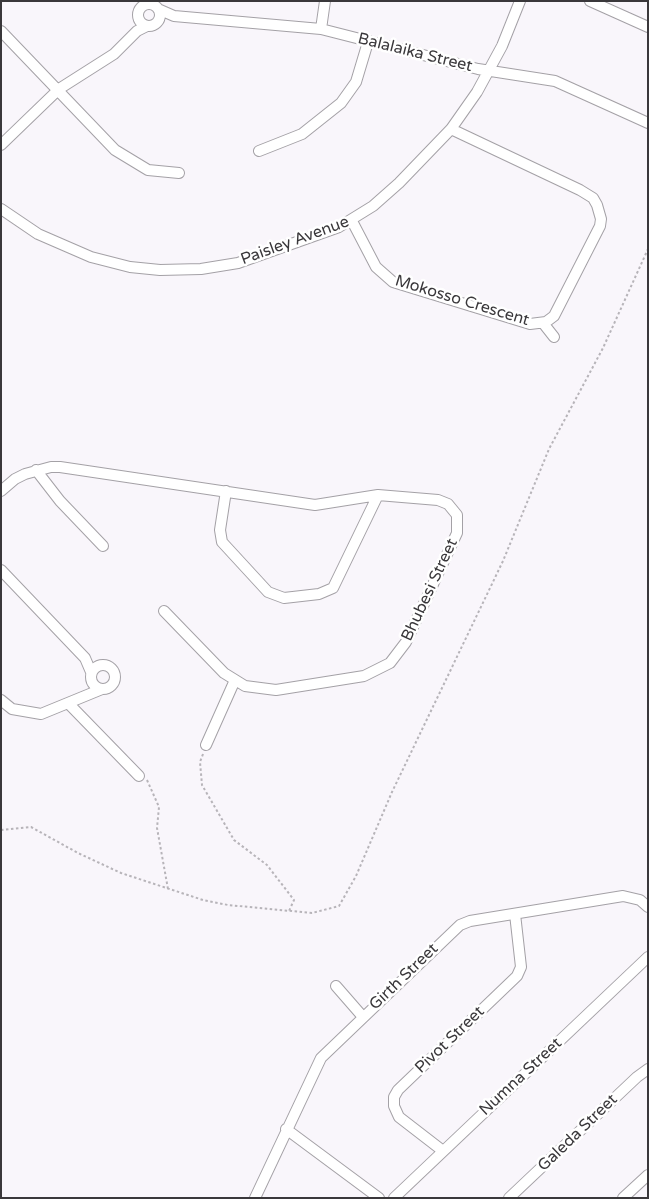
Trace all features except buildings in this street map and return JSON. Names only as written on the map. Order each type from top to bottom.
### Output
[{"type":"street","points":[[135,1],[144,23]]},
{"type":"street","points":[[321,29],[325,1]]},
{"type":"street","name":"Paisley Avenue","points":[[1,209],[38,234],[91,257],[130,267],[160,270],[201,269],[238,263],[352,221],[399,183],[451,129],[478,92],[508,33],[520,1]]},
{"type":"street","points":[[590,1],[648,27]]},
{"type":"street","points":[[149,5],[160,16],[144,23],[142,7],[149,5]]},
{"type":"street","name":"Balalaika Street","points":[[149,5],[174,16]]},
{"type":"street","name":"Balalaika Street","points":[[1,145],[59,89],[114,54],[144,23],[174,16],[321,29],[489,70],[555,81],[648,123]]},
{"type":"street","points":[[1,31],[59,89],[107,142],[122,155],[148,170],[180,173]]},
{"type":"street","points":[[258,152],[302,134],[344,100],[356,82],[368,42]]},
{"type":"street","name":"Mokosso Crescent","points":[[352,221],[376,267],[391,280],[524,323],[543,323],[554,316],[595,236],[601,219],[598,205],[593,198],[580,190],[451,129]]},
{"type":"street","points":[[543,323],[554,337]]},
{"type":"street","name":"Bhubesi Street","points":[[1,490],[15,479],[36,470],[60,467],[315,505],[378,495],[444,502],[453,508],[459,522],[454,541],[401,651],[383,668],[355,678],[276,690],[254,688],[224,673],[164,611]]},
{"type":"street","points":[[36,470],[60,501],[103,546]]},
{"type":"street","points":[[226,491],[220,530],[222,542],[268,592],[284,598],[319,594],[333,588],[378,495]]},
{"type":"street","points":[[1,570],[85,658],[91,672],[92,683],[80,697]]},
{"type":"street","points":[[1,700],[12,709],[37,714],[111,686],[115,676],[111,668],[85,658]]},
{"type":"street","points":[[91,672],[100,665]]},
{"type":"street","points":[[206,745],[235,680]]},
{"type":"street","points":[[92,683],[102,689]]},
{"type":"street","points":[[68,703],[139,776]]},
{"type":"street","name":"Girth Street","points":[[255,1198],[321,1058],[460,925],[623,896],[640,900],[648,908]]},
{"type":"street","name":"Pivot Street","points":[[443,1151],[399,1117],[394,1106],[394,1097],[398,1090],[517,976],[521,967],[516,914]]},
{"type":"street","name":"Numna Street","points":[[394,1198],[648,957]]},
{"type":"street","points":[[336,986],[363,1016]]},
{"type":"street","name":"Galeda Street","points":[[509,1198],[637,1077],[648,1069]]},
{"type":"street","points":[[286,1129],[379,1198]]},
{"type":"street","points":[[623,1198],[648,1175]]},
{"type":"path","points":[[1,830],[31,827],[96,862],[128,876],[168,889],[228,904],[312,912],[330,910],[339,906],[346,896],[392,792],[506,554],[549,449],[603,348],[648,249]]},
{"type":"path","points":[[206,745],[200,762],[202,785],[234,840],[267,865],[294,900],[289,911]]},
{"type":"path","points":[[139,776],[146,778],[159,807],[157,828],[168,889]]}]
